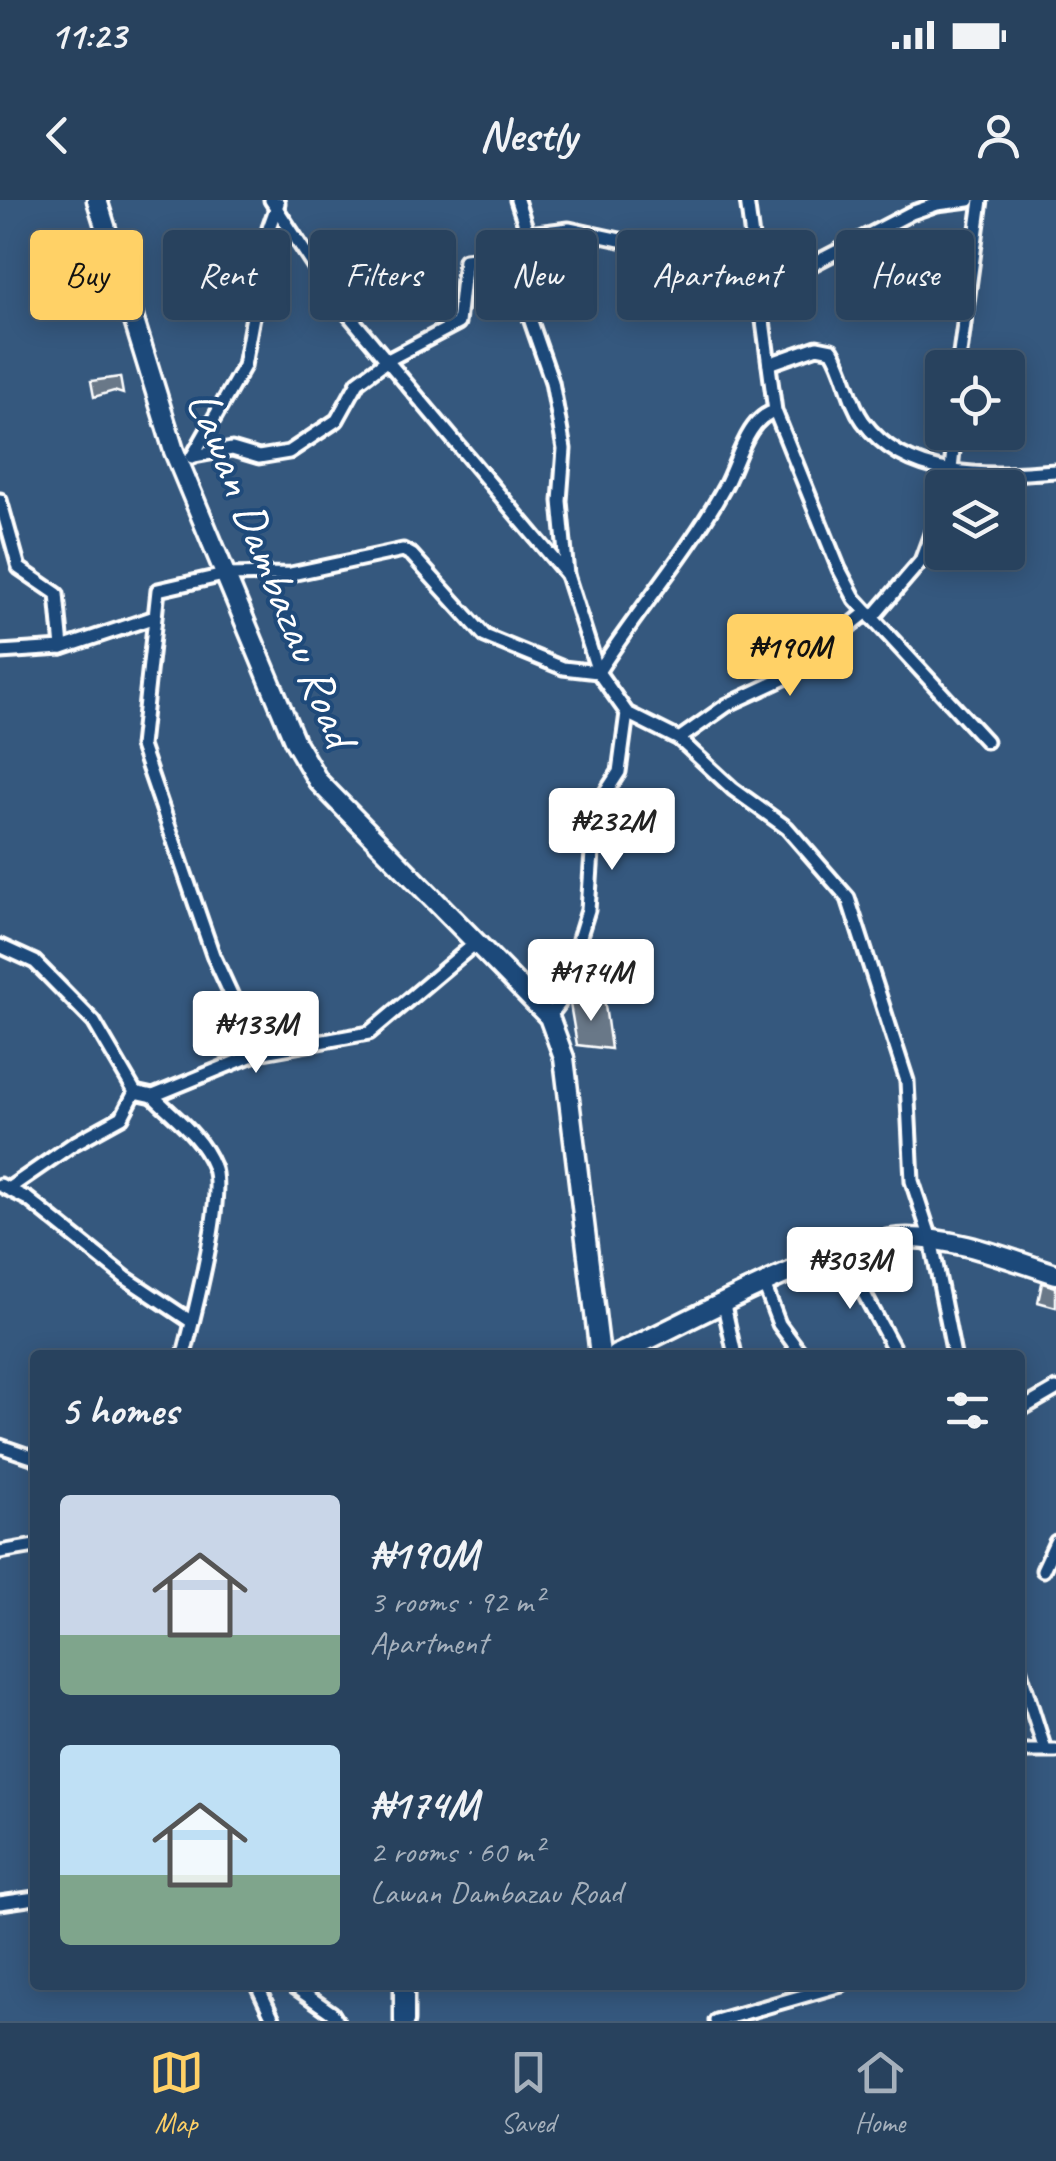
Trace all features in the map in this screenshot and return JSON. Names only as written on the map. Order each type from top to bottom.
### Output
[{"type":"main road","name":"Lawan Dambazau Road","points":[[97,200],[224,575],[294,742],[318,781],[549,1017],[564,1058],[599,1350]]},
{"type":"main road","points":[[627,1350],[847,1249],[893,1239],[931,1239],[1056,1274]]},
{"type":"main road","points":[[404,1990],[404,2021]]},
{"type":"street","points":[[517,200],[527,230]]},
{"type":"street","points":[[747,200],[751,230]]},
{"type":"street","points":[[816,262],[911,213],[969,200]]},
{"type":"street","points":[[960,350],[981,200]]},
{"type":"street","points":[[186,460],[244,366],[276,202]]},
{"type":"street","points":[[276,202],[338,301],[567,574]]},
{"type":"street","points":[[186,460],[232,450],[259,457],[289,452],[337,420],[358,382],[386,360],[458,324],[464,260],[476,259]]},
{"type":"street","points":[[529,320],[555,398],[564,449],[560,501],[567,574],[598,672],[626,713],[679,739],[733,789],[787,828],[848,898],[907,1081],[912,1181],[931,1239],[953,1350]]},
{"type":"street","points":[[762,320],[775,411],[839,569],[869,615],[986,741]]},
{"type":"street","points":[[768,364],[817,348],[832,350],[864,422],[903,457],[919,465],[951,470],[953,450]]},
{"type":"street","points":[[598,672],[655,586],[682,557],[702,526],[756,421],[775,411]]},
{"type":"street","points":[[1025,474],[1056,472]]},
{"type":"street","points":[[0,500],[4,502],[4,543],[19,568],[57,594],[62,648]]},
{"type":"street","points":[[258,1053],[213,955],[141,746],[154,596],[162,586],[224,575],[291,574],[403,550],[412,555],[485,636],[563,668],[598,672]]},
{"type":"street","points":[[679,739],[728,706],[785,678],[869,615],[921,561],[925,550]]},
{"type":"street","points":[[0,652],[62,648],[152,618]]},
{"type":"street","points":[[549,1017],[559,1004],[588,910],[596,809],[619,772],[626,713]]},
{"type":"street","points":[[153,1096],[258,1053],[369,1033],[478,941]]},
{"type":"street","points":[[0,946],[34,962],[94,1022],[114,1064],[135,1092],[153,1096],[201,1143],[216,1170],[211,1229],[185,1350]]},
{"type":"street","points":[[4,1187],[122,1117],[135,1092]]},
{"type":"street","points":[[4,1187],[28,1199],[126,1278],[192,1322]]},
{"type":"street","points":[[847,1249],[861,1288],[894,1350]]},
{"type":"street","points":[[765,1286],[779,1324],[798,1350]]},
{"type":"street","points":[[724,1306],[734,1350]]},
{"type":"street","points":[[1025,1407],[1056,1389]]},
{"type":"street","points":[[0,1446],[30,1456]]},
{"type":"street","points":[[1043,1570],[1056,1542]]},
{"type":"street","points":[[0,1552],[30,1547]]},
{"type":"street","points":[[1025,1684],[1051,1750],[1025,1751]]},
{"type":"street","points":[[0,1903],[30,1899]]},
{"type":"street","points":[[258,1990],[274,2021]]},
{"type":"street","points":[[299,1990],[332,2013],[336,2021]]},
{"type":"street","points":[[716,2021],[759,2012],[825,1990]]},
{"type":"building","points":[[120,377],[123,394],[114,391],[94,397],[91,381]]},
{"type":"building","points":[[604,998],[611,1049],[577,1045],[570,1004]]},
{"type":"building","points":[[1042,1283],[1056,1287],[1056,1307],[1038,1302]]}]
